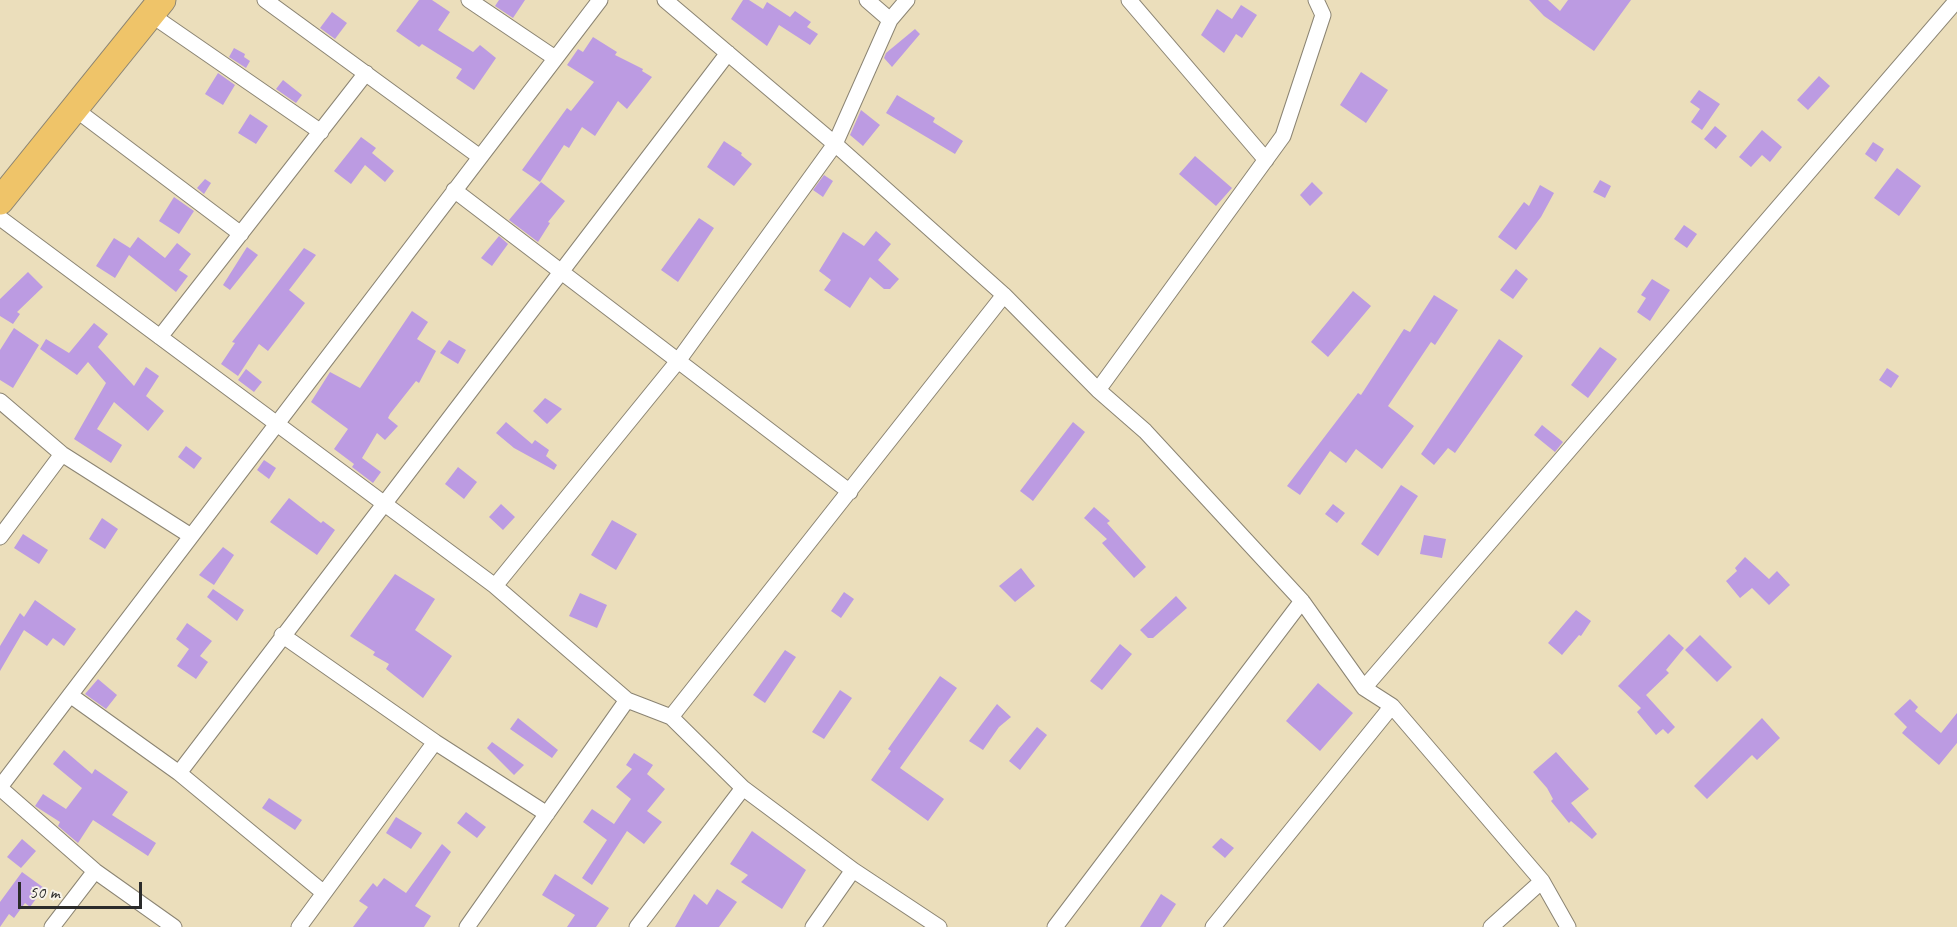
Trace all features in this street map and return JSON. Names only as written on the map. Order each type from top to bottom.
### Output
[{"type":"highway","points":[[0,201],[156,7]]},
{"type":"street","points":[[265,0],[480,157]]},
{"type":"street","points":[[469,0],[555,58]]},
{"type":"street","points":[[174,927],[95,871],[0,787],[600,0]]},
{"type":"street","points":[[665,0],[836,144],[1004,295],[1098,390],[1145,431],[1302,601],[1364,688],[1392,706],[1542,881],[1568,927]]},
{"type":"street","points":[[867,0],[890,20]]},
{"type":"street","points":[[495,586],[678,361],[836,144],[890,20],[907,0]]},
{"type":"street","points":[[1129,0],[1266,160]]},
{"type":"street","points":[[1098,390],[1283,136],[1323,15],[1316,0]]},
{"type":"street","points":[[1364,688],[1957,0]]},
{"type":"street","points":[[156,7],[321,132]]},
{"type":"street","points":[[179,773],[282,635],[386,505],[728,53]]},
{"type":"street","points":[[160,337],[366,73]]},
{"type":"street","points":[[75,109],[241,234]]},
{"type":"street","points":[[454,190],[850,492]]},
{"type":"street","points":[[0,218],[495,586],[627,700],[671,717],[743,788],[853,870],[939,927]]},
{"type":"street","points":[[671,717],[1004,295]]},
{"type":"street","points":[[0,401],[62,454],[191,536]]},
{"type":"street","points":[[0,537],[62,454]]},
{"type":"street","points":[[1055,927],[1302,601]]},
{"type":"street","points":[[282,635],[435,742],[546,814]]},
{"type":"street","points":[[70,695],[179,773],[324,893]]},
{"type":"street","points":[[467,927],[627,700]]},
{"type":"street","points":[[1213,927],[1392,706]]},
{"type":"street","points":[[299,927],[435,742]]},
{"type":"street","points":[[637,927],[743,788]]},
{"type":"street","points":[[813,927],[853,870]]},
{"type":"street","points":[[52,927],[95,871]]},
{"type":"street","points":[[1491,927],[1542,881]]},
{"type":"building","points":[[419,0],[432,0],[450,12],[438,30],[473,52],[480,45],[496,58],[474,90],[456,78],[462,69],[422,44],[419,47],[396,31]]},
{"type":"building","points":[[499,0],[525,0],[513,18],[495,6]]},
{"type":"building","points":[[743,0],[749,0],[763,9],[767,2],[790,17],[795,11],[811,22],[807,27],[818,34],[810,45],[779,25],[767,46],[731,19]]},
{"type":"building","points":[[1529,0],[1548,0],[1560,11],[1568,0],[1631,0],[1594,51],[1544,16]]},
{"type":"building","points":[[1241,5],[1257,15],[1242,38],[1236,34],[1224,53],[1201,35],[1217,9],[1232,19]]},
{"type":"building","points":[[332,12],[347,23],[335,39],[320,28]]},
{"type":"building","points":[[915,29],[920,34],[892,67],[884,58],[886,53]]},
{"type":"building","points":[[593,37],[617,52],[615,55],[643,69],[642,71],[652,77],[627,109],[618,101],[595,136],[582,127],[569,148],[564,145],[540,182],[522,170],[567,108],[571,111],[594,82],[567,65],[578,49],[583,52]]},
{"type":"building","points":[[234,48],[245,54],[244,57],[250,61],[246,68],[229,57]]},
{"type":"building","points":[[1361,72],[1388,90],[1366,123],[1340,105]]},
{"type":"building","points":[[218,73],[235,85],[223,105],[205,94]]},
{"type":"building","points":[[1819,76],[1830,86],[1808,110],[1797,100]]},
{"type":"building","points":[[283,80],[302,95],[296,103],[276,89]]},
{"type":"building","points":[[1699,90],[1720,104],[1702,130],[1691,122],[1700,109],[1690,102]]},
{"type":"building","points":[[897,95],[935,118],[933,122],[963,141],[955,154],[886,113]]},
{"type":"building","points":[[861,110],[880,125],[863,146],[850,135]]},
{"type":"building","points":[[250,114],[268,126],[256,144],[238,133]]},
{"type":"building","points":[[1715,126],[1727,136],[1716,149],[1704,139]]},
{"type":"building","points":[[1762,130],[1782,147],[1770,162],[1762,155],[1751,167],[1739,157]]},
{"type":"building","points":[[361,137],[376,148],[372,153],[394,171],[385,182],[365,165],[351,184],[334,171]]},
{"type":"building","points":[[724,141],[742,153],[741,155],[752,164],[734,186],[707,167]]},
{"type":"building","points":[[1873,142],[1884,149],[1876,162],[1865,154]]},
{"type":"building","points":[[1195,156],[1232,188],[1216,206],[1179,174]]},
{"type":"building","points":[[1897,168],[1921,186],[1899,216],[1874,198]]},
{"type":"building","points":[[824,175],[833,181],[823,197],[813,190]]},
{"type":"building","points":[[205,179],[211,183],[204,194],[197,188]]},
{"type":"building","points":[[1600,180],[1611,186],[1605,198],[1593,192]]},
{"type":"building","points":[[541,182],[565,201],[548,222],[550,223],[538,242],[509,220]]},
{"type":"building","points":[[1312,182],[1323,193],[1310,206],[1300,195]]},
{"type":"building","points":[[1540,185],[1554,193],[1541,217],[1516,250],[1498,237],[1524,202],[1529,206]]},
{"type":"building","points":[[174,197],[194,211],[179,234],[159,221]]},
{"type":"building","points":[[699,218],[714,228],[678,282],[661,270]]},
{"type":"building","points":[[1684,225],[1697,234],[1687,248],[1674,239]]},
{"type":"building","points":[[876,231],[891,244],[878,260],[899,279],[890,289],[884,289],[870,277],[850,308],[824,290],[831,280],[819,271],[843,232],[864,246]]},
{"type":"building","points":[[499,236],[508,244],[492,266],[481,258]]},
{"type":"building","points":[[138,237],[165,258],[177,243],[191,254],[179,270],[188,276],[176,292],[129,255],[115,278],[96,266],[114,238],[130,248]]},
{"type":"building","points":[[247,247],[258,255],[230,290],[223,285]]},
{"type":"building","points":[[304,248],[316,255],[289,290],[305,303],[268,351],[259,344],[238,376],[221,364],[235,343],[232,342]]},
{"type":"building","points":[[1516,269],[1528,279],[1513,299],[1500,290]]},
{"type":"building","points":[[28,272],[43,287],[17,312],[20,314],[13,324],[0,316],[0,299]]},
{"type":"building","points":[[1652,279],[1670,290],[1650,321],[1637,312],[1646,298],[1641,295]]},
{"type":"building","points":[[1353,291],[1371,306],[1328,357],[1311,342]]},
{"type":"building","points":[[1434,295],[1458,310],[1435,345],[1431,342],[1388,406],[1414,426],[1382,469],[1356,449],[1346,463],[1330,451],[1300,495],[1287,486],[1358,393],[1361,395],[1404,329],[1410,332]]},
{"type":"building","points":[[412,311],[428,322],[417,339],[436,351],[419,383],[416,381],[390,414],[388,418],[398,426],[385,440],[377,433],[362,458],[381,472],[373,483],[352,467],[354,464],[334,449],[348,429],[311,402],[330,372],[360,388]]},
{"type":"building","points":[[94,323],[108,334],[98,347],[134,386],[146,367],[159,376],[146,396],[164,411],[148,431],[114,402],[97,429],[122,445],[111,463],[74,439],[106,383],[88,362],[77,375],[40,349],[46,339],[69,353]]},
{"type":"building","points":[[14,328],[39,345],[13,388],[0,380],[0,350]]},
{"type":"building","points":[[1499,339],[1523,356],[1455,453],[1448,448],[1434,465],[1421,454]]},
{"type":"building","points":[[449,340],[466,350],[458,364],[440,353]]},
{"type":"building","points":[[1600,347],[1617,359],[1588,398],[1571,385]]},
{"type":"building","points":[[1887,368],[1899,376],[1891,388],[1879,380]]},
{"type":"building","points":[[246,369],[262,382],[254,392],[238,380]]},
{"type":"building","points":[[545,398],[562,409],[547,424],[533,411]]},
{"type":"building","points":[[506,422],[532,444],[535,440],[549,450],[546,456],[557,465],[554,470],[514,448],[496,433]]},
{"type":"building","points":[[1073,422],[1085,432],[1033,501],[1020,491]]},
{"type":"building","points":[[1542,425],[1563,442],[1555,452],[1534,435]]},
{"type":"building","points":[[186,446],[202,458],[194,469],[178,457]]},
{"type":"building","points":[[264,460],[276,468],[269,479],[257,470]]},
{"type":"building","points":[[458,467],[477,482],[464,499],[445,484]]},
{"type":"building","points":[[1401,485],[1418,496],[1378,556],[1361,544]]},
{"type":"building","points":[[289,498],[321,523],[323,521],[335,530],[317,555],[270,522]]},
{"type":"building","points":[[501,504],[515,517],[503,530],[489,517]]},
{"type":"building","points":[[1333,504],[1345,513],[1337,523],[1325,514]]},
{"type":"building","points":[[1094,507],[1110,521],[1107,523],[1146,567],[1134,578],[1102,543],[1107,539],[1084,518]]},
{"type":"building","points":[[102,518],[118,529],[105,549],[89,539]]},
{"type":"building","points":[[612,520],[637,534],[616,570],[591,555]]},
{"type":"building","points":[[23,534],[48,550],[39,564],[14,548]]},
{"type":"building","points":[[1424,535],[1446,539],[1442,558],[1420,554]]},
{"type":"building","points":[[223,547],[234,555],[214,585],[199,575]]},
{"type":"building","points":[[1745,557],[1769,579],[1777,571],[1790,585],[1769,605],[1752,588],[1740,598],[1726,581],[1737,571],[1735,568]]},
{"type":"building","points":[[1021,568],[1035,586],[1015,602],[999,586]]},
{"type":"building","points":[[395,574],[435,599],[415,630],[452,656],[423,698],[386,669],[389,664],[373,655],[375,652],[350,636]]},
{"type":"building","points":[[213,589],[244,610],[237,621],[207,597]]},
{"type":"building","points":[[844,592],[854,599],[841,618],[831,611]]},
{"type":"building","points":[[580,593],[607,605],[597,628],[569,616]]},
{"type":"building","points":[[1176,596],[1187,608],[1153,638],[1148,638],[1140,630]]},
{"type":"building","points":[[35,600],[76,629],[64,646],[53,638],[47,646],[24,630],[0,671],[0,646],[20,613],[24,617]]},
{"type":"building","points":[[1576,610],[1591,621],[1581,636],[1579,635],[1562,655],[1548,643]]},
{"type":"building","points":[[187,623],[212,641],[200,656],[208,662],[196,679],[177,666],[189,649],[176,639]]},
{"type":"building","points":[[1669,634],[1684,648],[1666,670],[1669,673],[1646,695],[1675,727],[1668,734],[1663,729],[1656,735],[1637,712],[1641,708],[1618,686]]},
{"type":"building","points":[[1700,635],[1732,667],[1717,682],[1685,650]]},
{"type":"building","points":[[1120,644],[1132,654],[1102,690],[1090,681]]},
{"type":"building","points":[[785,650],[796,657],[765,703],[753,695]]},
{"type":"building","points":[[940,676],[957,688],[900,768],[944,799],[928,821],[871,780],[891,751],[888,749]]},
{"type":"building","points":[[98,679],[117,695],[106,709],[85,694]]},
{"type":"building","points":[[1318,683],[1353,713],[1320,751],[1286,721]]},
{"type":"building","points":[[840,690],[852,698],[824,739],[812,732]]},
{"type":"building","points":[[1910,699],[1918,707],[1915,711],[1941,733],[1957,713],[1957,743],[1939,765],[1902,733],[1907,727],[1894,714]]},
{"type":"building","points":[[997,704],[1011,717],[999,727],[983,750],[969,741]]},
{"type":"building","points":[[518,718],[558,750],[552,758],[510,729]]},
{"type":"building","points":[[1762,718],[1780,738],[1757,760],[1752,755],[1707,799],[1694,786]]},
{"type":"building","points":[[1037,727],[1047,735],[1020,770],[1009,761]]},
{"type":"building","points":[[492,742],[524,765],[514,775],[487,748]]},
{"type":"building","points":[[64,750],[92,774],[95,769],[128,792],[112,815],[156,843],[148,856],[93,820],[78,843],[58,826],[60,822],[35,806],[43,794],[66,809],[82,788],[53,764]]},
{"type":"building","points":[[1556,752],[1589,789],[1571,803],[1597,834],[1592,839],[1571,821],[1569,823],[1551,801],[1553,799],[1547,788],[1533,772]]},
{"type":"building","points":[[634,753],[653,765],[647,774],[665,789],[647,811],[662,822],[644,844],[627,831],[592,885],[582,878],[607,840],[583,822],[592,809],[614,824],[631,799],[616,787],[632,769],[626,765]]},
{"type":"building","points":[[269,798],[302,820],[295,830],[262,808]]},
{"type":"building","points":[[466,812],[486,827],[477,838],[457,823]]},
{"type":"building","points":[[396,817],[422,833],[411,849],[386,833]]},
{"type":"building","points":[[752,831],[806,870],[782,909],[741,882],[748,875],[730,864]]},
{"type":"building","points":[[1221,838],[1234,848],[1225,858],[1212,847]]},
{"type":"building","points":[[22,839],[36,851],[21,868],[7,857]]},
{"type":"building","points":[[442,844],[451,852],[415,906],[431,916],[424,927],[353,927],[368,907],[359,901],[373,883],[377,887],[384,878],[406,893]]},
{"type":"building","points":[[22,872],[44,888],[30,907],[25,903],[14,918],[9,914],[0,927],[0,902]]},
{"type":"building","points":[[555,874],[609,908],[596,927],[567,927],[575,915],[542,895]]},
{"type":"building","points":[[717,889],[737,902],[719,927],[675,927],[694,894],[707,905]]},
{"type":"building","points":[[1161,894],[1176,904],[1161,927],[1140,927]]}]
